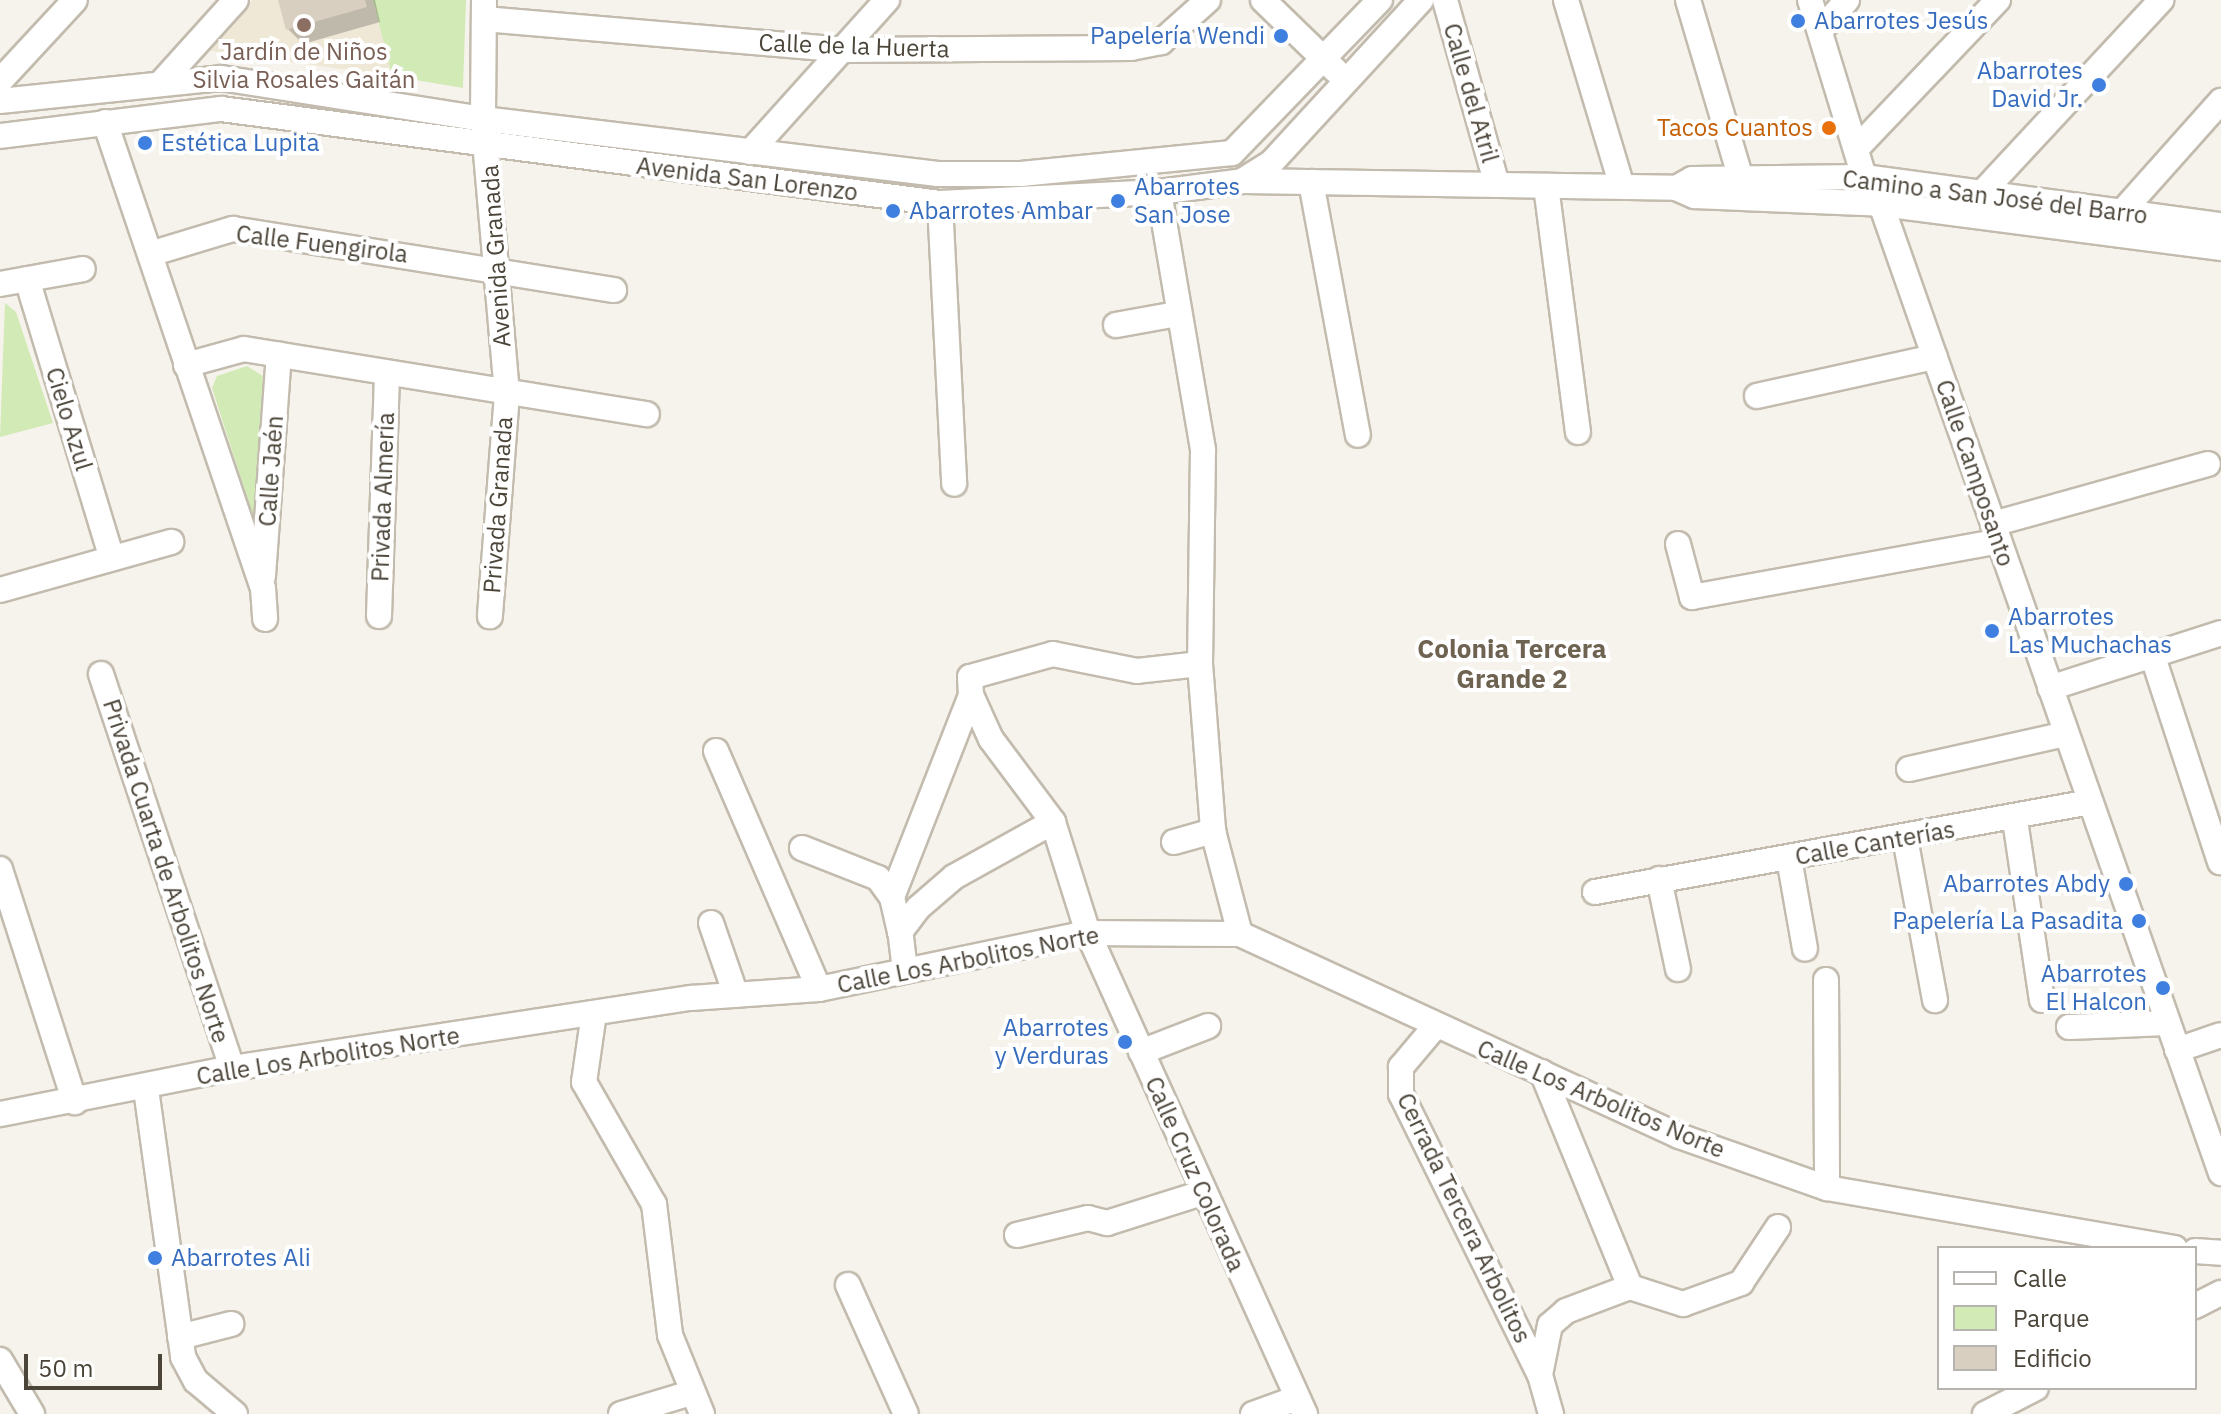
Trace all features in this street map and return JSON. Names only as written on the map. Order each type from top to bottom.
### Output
[{"type":"street","points":[[0,81],[75,0]]},
{"type":"street","points":[[160,84],[236,0]]},
{"type":"street","points":[[750,152],[887,0]]},
{"type":"street","name":"Calle de la Huerta","points":[[484,9],[842,50],[1131,48],[1161,42],[1208,0]]},
{"type":"street","points":[[1263,0],[1347,81]]},
{"type":"street","points":[[1242,181],[1232,153],[1380,0]]},
{"type":"street","name":"Avenida San Lorenzo","points":[[0,136],[221,109],[488,148],[940,203],[1159,192],[1242,181],[1271,163],[1421,0]]},
{"type":"street","name":"Calle del Atril","points":[[1445,0],[1497,185]]},
{"type":"street","points":[[1566,0],[1622,187]]},
{"type":"street","points":[[1688,0],[1741,179]]},
{"type":"street","name":"Calle Camposanto","points":[[1810,0],[1864,177],[1881,204],[2221,1173]]},
{"type":"street","points":[[1820,31],[1847,0]]},
{"type":"street","points":[[1856,149],[1998,0]]},
{"type":"street","points":[[1981,194],[2161,0]]},
{"type":"street","name":"Avenida Granada","points":[[484,9],[483,119],[488,148],[507,394]]},
{"type":"street","name":"Avenida San Lorenzo","points":[[0,101],[221,78],[311,87],[483,119],[938,174],[1036,173],[1232,153]]},
{"type":"street","points":[[2122,212],[2221,101]]},
{"type":"street","points":[[105,122],[263,588],[265,619]]},
{"type":"street","name":"Camino a San José del Barro","points":[[1676,188],[1692,179],[1864,177],[2122,212],[2219,247]]},
{"type":"street","name":"Camino a San José del Barro","points":[[1242,181],[1676,188],[1694,196],[1881,204],[2219,247]]},
{"type":"street","points":[[1311,182],[1358,435]]},
{"type":"street","points":[[1546,186],[1578,432]]},
{"type":"street","points":[[1159,192],[1177,314],[1203,450],[1200,664],[1213,831],[1240,934]]},
{"type":"street","points":[[940,203],[954,484]]},
{"type":"street","name":"Calle Fuengirola","points":[[150,254],[233,229],[496,267],[614,290]]},
{"type":"street","points":[[0,284],[83,269]]},
{"type":"street","name":"Cielo Azul","points":[[27,279],[112,558]]},
{"type":"street","points":[[1116,325],[1177,314]]},
{"type":"street","points":[[186,365],[244,349],[387,377],[647,414]]},
{"type":"street","name":"Calle Jaén","points":[[263,588],[279,355]]},
{"type":"street","points":[[1757,396],[1935,357]]},
{"type":"street","name":"Privada Almería","points":[[379,616],[387,377]]},
{"type":"street","name":"Privada Granada","points":[[490,616],[507,394]]},
{"type":"street","points":[[1678,544],[1692,597],[1996,533],[2208,464]]},
{"type":"street","points":[[0,590],[171,542]]},
{"type":"street","points":[[2050,688],[2221,633]]},
{"type":"street","points":[[892,897],[970,686],[1053,654],[1137,671],[1200,664]]},
{"type":"street","points":[[2153,657],[2220,862]]},
{"type":"street","name":"Privada Cuarta de Arbolitos Norte","points":[[101,674],[232,1068]]},
{"type":"street","name":"Calle Cruz Colorada","points":[[970,686],[991,739],[1053,822],[1088,933],[1202,1193],[1301,1406]]},
{"type":"street","points":[[1909,769],[2066,734]]},
{"type":"street","points":[[716,751],[819,989]]},
{"type":"street","name":"Calle Canterías","points":[[1595,892],[2015,820],[2090,802]]},
{"type":"street","points":[[2015,820],[2042,1000]]},
{"type":"street","points":[[900,932],[954,877],[1053,822]]},
{"type":"street","points":[[1174,842],[1213,831]]},
{"type":"street","points":[[1905,838],[1935,1000]]},
{"type":"street","points":[[802,848],[878,878],[892,897],[905,970]]},
{"type":"street","points":[[1789,858],[1805,949]]},
{"type":"street","points":[[0,869],[75,1102]]},
{"type":"street","points":[[1659,879],[1678,969]]},
{"type":"street","points":[[711,923],[736,995]]},
{"type":"street","name":"Calle Los Arbolitos Norte","points":[[0,1114],[146,1089],[232,1068],[594,1013],[736,995],[819,989],[1088,933],[1240,934],[1433,1029],[1542,1072],[1679,1136],[1827,1188],[2163,1246]]},
{"type":"street","points":[[1826,980],[1827,1188]]},
{"type":"street","points":[[594,1013],[584,1082],[654,1204],[670,1335],[697,1403],[621,1414]]},
{"type":"street","points":[[2069,1027],[2167,1023]]},
{"type":"street","points":[[1141,1052],[1208,1026]]},
{"type":"street","name":"Cerrada Tercera Arbolitos","points":[[1433,1029],[1401,1067],[1401,1094],[1540,1375],[1551,1414]]},
{"type":"street","points":[[2177,1050],[2221,1035]]},
{"type":"street","points":[[1542,1072],[1630,1287]]},
{"type":"street","points":[[146,1089],[180,1337],[196,1381],[235,1414]]},
{"type":"street","points":[[1017,1235],[1088,1218],[1107,1223],[1202,1193]]},
{"type":"street","points":[[1540,1375],[1550,1325],[1566,1311],[1630,1287],[1683,1304],[1741,1283],[1778,1227]]},
{"type":"street","points":[[2197,1251],[2221,1253]]},
{"type":"street","points":[[848,1285],[906,1414]]},
{"type":"street","points":[[2197,1305],[2221,1293]]},
{"type":"street","points":[[180,1337],[231,1324]]},
{"type":"street","points":[[0,1360],[32,1414]]},
{"type":"street","points":[[1985,1414],[2032,1390]]},
{"type":"street","points":[[1253,1414],[1301,1406]]},
{"type":"shaded area","name":"Jardín de Niños Silvia Rosales Gaitán","points":[[252,0],[373,0],[392,76],[206,50]]},
{"type":"green space","points":[[373,0],[466,0],[463,88],[392,76]]},
{"type":"green space","points":[[5,303],[16,312],[53,423],[0,437]]},
{"type":"green space","points":[[247,366],[263,376],[254,519],[212,388],[217,376]]},
{"type":"building","points":[[278,0],[365,0],[367,7],[286,30]]},
{"type":"place","name":"Abarrotes Jesús","points":[[1798,21]]},
{"type":"place","name":"Jardín de Niños Silvia Rosales Gaitán","points":[[304,25]]},
{"type":"place","name":"Papelería Wendi","points":[[1281,36]]},
{"type":"place","name":"Abarrotes David Jr.","points":[[2099,85]]},
{"type":"place","name":"Tacos Cuantos","points":[[1829,128]]},
{"type":"place","name":"Estética Lupita","points":[[145,143]]},
{"type":"place","name":"Abarrotes San Jose","points":[[1118,201]]},
{"type":"place","name":"Abarrotes Ambar","points":[[893,211]]},
{"type":"place","name":"Abarrotes Las Muchachas","points":[[1992,631]]},
{"type":"place","name":"Abarrotes Abdy","points":[[2126,884]]},
{"type":"place","name":"Papelería La Pasadita","points":[[2139,921]]},
{"type":"place","name":"Abarrotes El Halcon","points":[[2163,988]]},
{"type":"place","name":"Abarrotes y Verduras","points":[[1125,1042]]},
{"type":"place","name":"Abarrotes Ali","points":[[155,1258]]},
{"type":"district","name":"Colonia Tercera Grande 2","points":[[1512,664]]}]
